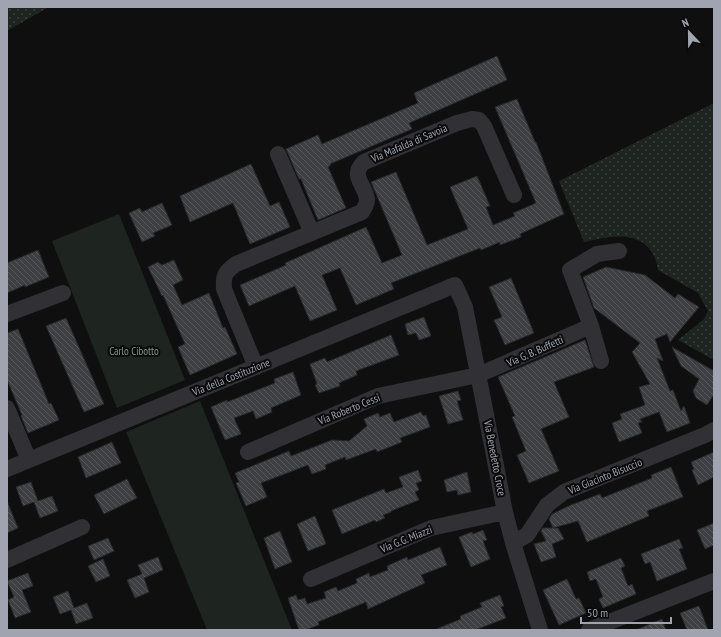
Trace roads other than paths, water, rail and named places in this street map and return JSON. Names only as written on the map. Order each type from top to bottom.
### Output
[{"type":"street","name":"Via Mafalda di Savoia","points":[[256,366],[224,289],[223,278],[227,270],[236,264],[362,212],[366,205],[367,199],[358,175],[359,166],[364,162],[457,123],[472,119],[479,120],[484,126],[514,195]]},
{"type":"street","points":[[278,154],[312,233]]},
{"type":"street","points":[[601,361],[570,270],[597,254],[619,251]]},
{"type":"street","name":"Via della Costituzione","points":[[7,469],[455,285]]},
{"type":"street","name":"Via Benedetto Croce","points":[[455,285],[465,307],[505,512],[540,630]]},
{"type":"street","points":[[7,314],[63,293]]},
{"type":"street","name":"Via G. B. Buffetti","points":[[478,376],[590,326]]},
{"type":"street","name":"Via Roberto Cessi","points":[[248,452],[378,396],[478,376]]},
{"type":"street","points":[[7,408],[30,460]]},
{"type":"street","name":"Via Giacinto Bisuccio","points":[[513,543],[527,535],[547,505],[564,492],[714,430]]},
{"type":"street","name":"Via G.G. Miazzi","points":[[311,579],[431,528],[505,512]]},
{"type":"street","points":[[7,560],[82,527]]},
{"type":"street","points":[[589,630],[714,581]]},
{"type":"park label","name":"Carlo Cibotto","points":[[134,351]]}]
